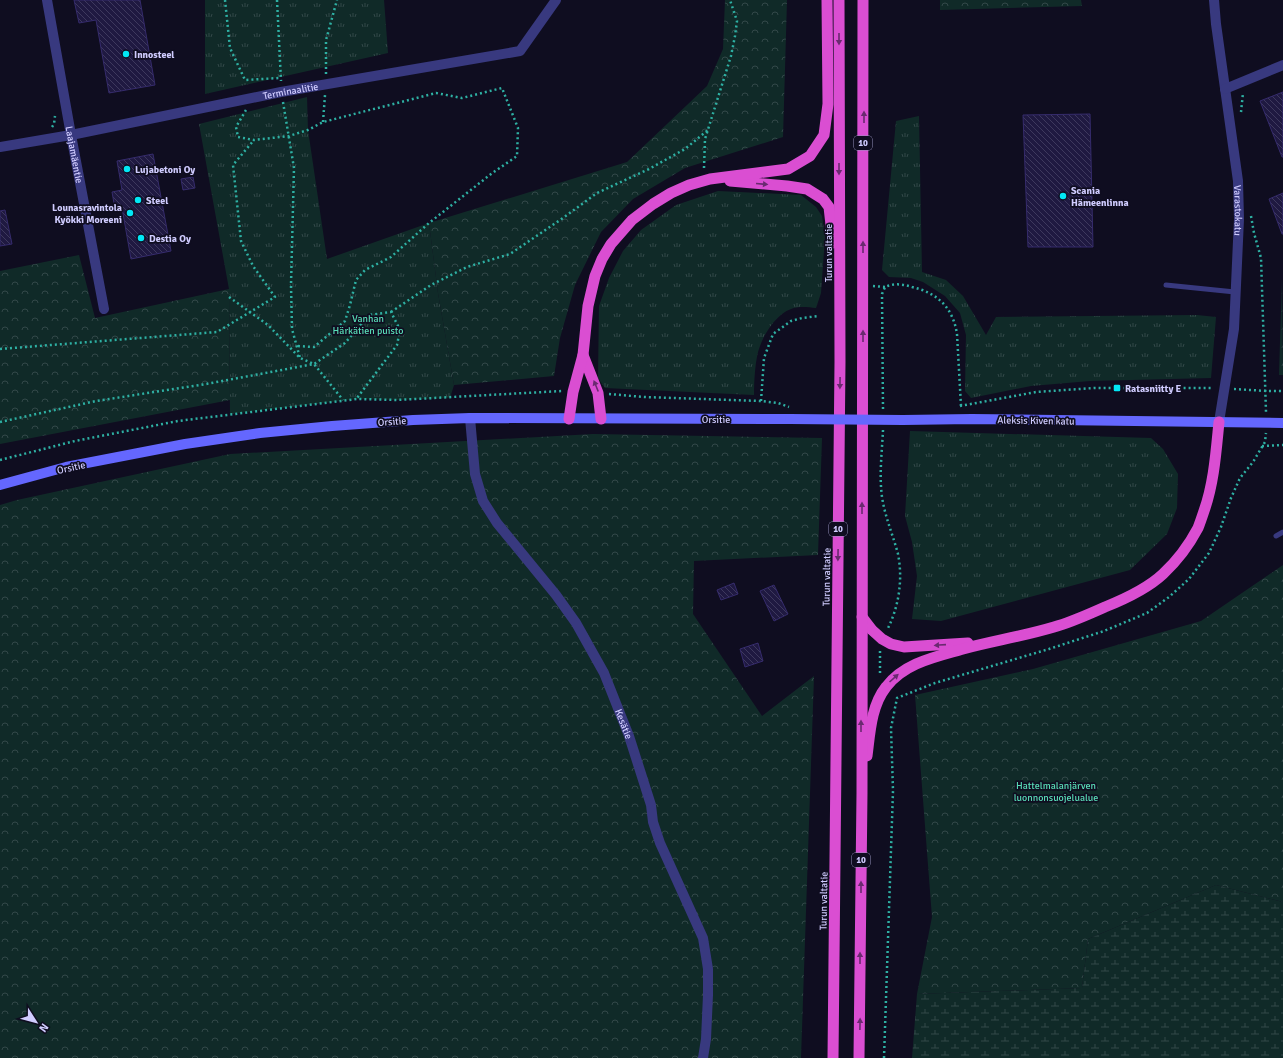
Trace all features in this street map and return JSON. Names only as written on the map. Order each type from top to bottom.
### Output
[{"type":"highway","points":[[569,419],[573,392],[583,355],[591,291],[602,259],[611,244],[632,220],[671,193],[689,185],[707,180],[788,169],[810,156],[824,135],[828,104],[827,0]]},
{"type":"highway","name":"Turun valtatie","points":[[833,1058],[840,362],[839,0]]},
{"type":"highway","name":"10","points":[[859,1058],[862,793],[863,0]]},
{"type":"highway","points":[[707,180],[807,189],[823,199],[829,207],[833,238],[833,271],[840,362]]},
{"type":"highway","points":[[583,355],[598,393],[601,419]]},
{"type":"highway","points":[[862,793],[874,711],[880,696],[895,677],[909,667],[929,659],[993,641],[1055,627],[1131,597],[1162,575],[1181,554],[1198,528],[1207,502],[1213,473],[1219,422]]},
{"type":"highway","points":[[862,617],[872,630],[882,639],[891,644],[904,647],[993,641]]},
{"type":"main road","name":"Orsitie","points":[[0,485],[66,467],[186,444],[260,433],[332,426],[413,420],[470,418],[790,419]]},
{"type":"main road","name":"Aleksis Kiven katu","points":[[790,419],[972,419],[1283,423]]},
{"type":"street","name":"Laajamäentie","points":[[47,0],[104,309]]},
{"type":"street","name":"Terminaalitie","points":[[0,147],[71,135],[253,97],[520,51],[556,0]]},
{"type":"street","name":"Varastokatu","points":[[1214,0],[1238,181],[1239,219],[1234,329],[1219,422]]},
{"type":"street","points":[[1225,89],[1283,64]]},
{"type":"street","name":"Kesätie","points":[[470,418],[475,474],[483,501],[497,523],[556,595],[576,623],[604,673],[629,736],[651,805],[653,822],[660,843],[703,938],[708,970],[706,1039],[703,1058]]},
{"type":"lane","points":[[1166,285],[1235,292]]},
{"type":"lane","points":[[1276,536],[1283,532]]},
{"type":"path","points":[[225,0],[230,48],[246,80],[279,78]]},
{"type":"path","points":[[277,0],[281,92],[294,168],[291,285],[292,329],[300,358]]},
{"type":"path","points":[[323,122],[326,84],[326,40],[337,0]]},
{"type":"path","points":[[707,180],[705,139],[731,56],[737,21],[730,0]]},
{"type":"path","points":[[1242,117],[1241,110],[1244,82]]},
{"type":"path","points":[[253,97],[236,127],[238,137],[254,140],[289,136],[308,130],[323,122],[436,93],[462,98],[502,88],[518,128],[517,156],[490,174],[429,223],[391,257],[365,270],[356,280],[345,321],[314,347],[297,346]]},
{"type":"path","points":[[48,138],[49,131],[54,124],[55,114]]},
{"type":"path","points":[[0,422],[96,401],[206,384],[314,364],[345,343],[369,316],[391,312],[431,284],[467,267],[510,254],[597,193],[649,169],[685,149],[708,130]]},
{"type":"path","points":[[0,349],[217,332],[275,297],[253,266],[241,240],[233,166],[254,140]]},
{"type":"path","points":[[898,698],[935,683],[1104,631],[1146,613],[1169,597],[1189,579],[1209,553],[1240,478],[1253,462],[1265,442],[1267,400],[1261,258],[1254,233],[1251,212]]},
{"type":"path","points":[[883,411],[882,294],[885,287],[891,284],[924,289],[942,301],[950,312],[955,322],[957,334],[961,406]]},
{"type":"path","points":[[229,297],[268,325],[300,358],[314,364],[343,400]]},
{"type":"path","points":[[357,398],[397,345],[400,330],[391,312]]},
{"type":"path","points":[[761,401],[764,358],[773,334],[791,321],[819,316]]},
{"type":"path","name":"Aleksis Kiven katu","points":[[953,407],[1036,392],[1073,389],[1225,388],[1283,391]]},
{"type":"path","points":[[0,460],[75,441],[178,421],[357,398],[397,400],[573,392]]},
{"type":"path","points":[[598,393],[644,397],[761,401],[778,403],[790,407]]},
{"type":"path","points":[[884,427],[881,485],[884,509],[898,555],[900,590],[894,617],[882,639],[880,646],[880,676],[886,687],[898,698]]},
{"type":"path","points":[[1262,446],[1283,445]]},
{"type":"path","points":[[884,1058],[893,791],[891,728],[898,698]]},
{"type":"green space","points":[[205,0],[384,0],[388,53],[205,94]]},
{"type":"green space","points":[[725,0],[787,0],[783,137],[685,168],[633,199],[601,232],[575,285],[560,338],[554,376],[454,385],[438,293],[429,223],[627,162],[707,86],[723,49]]},
{"type":"green space","points":[[940,0],[1081,0],[1082,6],[940,10]]},
{"type":"green space","name":"Vanhan Härkätien puisto","points":[[307,97],[308,130],[327,259],[429,223],[438,293],[454,385],[450,398],[397,400],[357,399],[230,414],[229,289],[199,124]]},
{"type":"green space","points":[[919,116],[922,272],[946,280],[963,296],[986,335],[996,317],[1197,315],[1216,317],[1211,378],[1090,381],[1031,386],[971,398],[965,391],[966,335],[960,313],[945,296],[923,282],[911,278],[889,277],[882,270],[896,121]]},
{"type":"green space","points":[[718,191],[801,195],[816,207],[822,216],[825,237],[821,293],[816,308],[800,307],[786,311],[776,319],[768,329],[758,351],[754,395],[605,388],[598,378],[599,306],[609,278],[623,251],[641,230],[676,205]]},
{"type":"green space","points":[[79,255],[95,318],[229,289],[230,400],[0,444],[0,271]]},
{"type":"green space","points":[[1282,278],[1283,375],[1279,375]]},
{"type":"green space","points":[[910,431],[1151,438],[1163,449],[1178,474],[1177,508],[1167,534],[1130,570],[941,621],[912,619],[917,576],[912,542],[905,516]]},
{"type":"green space","points":[[593,434],[822,438],[818,555],[694,561],[693,614],[762,716],[814,676],[801,1058],[0,1058],[0,505],[17,500],[230,454]]},
{"type":"green space","name":"Hattelmalanjärven luonnonsuojelualue","points":[[1283,565],[1283,902],[1216,885],[1088,939],[1082,988],[917,994],[932,917],[915,695],[1033,669],[1201,621]]},
{"type":"green space","points":[[1216,885],[1283,902],[1283,1058],[912,1058],[917,994],[1082,988],[1088,939]]},
{"type":"building","name":"Innosteel","points":[[74,0],[140,0],[155,85],[109,93],[96,20],[79,23]]},
{"type":"building","points":[[1283,92],[1283,157],[1282,157],[1260,101]]},
{"type":"building","points":[[1090,114],[1093,247],[1028,247],[1023,115]]},
{"type":"building","name":"Steel","points":[[153,154],[171,251],[131,259],[122,208],[115,209],[112,192],[122,190],[117,161]]},
{"type":"building","points":[[193,177],[195,188],[183,190],[181,179]]},
{"type":"building","points":[[1283,193],[1283,234],[1282,234],[1269,199]]},
{"type":"building","points":[[5,210],[12,244],[0,246],[0,211]]},
{"type":"building","points":[[734,583],[738,594],[721,600],[717,590]]},
{"type":"building","points":[[774,585],[788,614],[774,621],[760,591]]},
{"type":"building","points":[[758,643],[763,661],[745,667],[740,649]]},
{"type":"place","name":"Innosteel","points":[[126,54]]},
{"type":"place","name":"Lujabetoni Oy","points":[[127,169]]},
{"type":"place","name":"Scania Hämeenlinna","points":[[1063,196]]},
{"type":"place","name":"Steel","points":[[138,200]]},
{"type":"place","name":"Lounasravintola Kyökki Moreeni","points":[[130,213]]},
{"type":"place","name":"Destia Oy","points":[[141,238]]},
{"type":"place","name":"Ratasniitty E","points":[[1117,388]]}]
